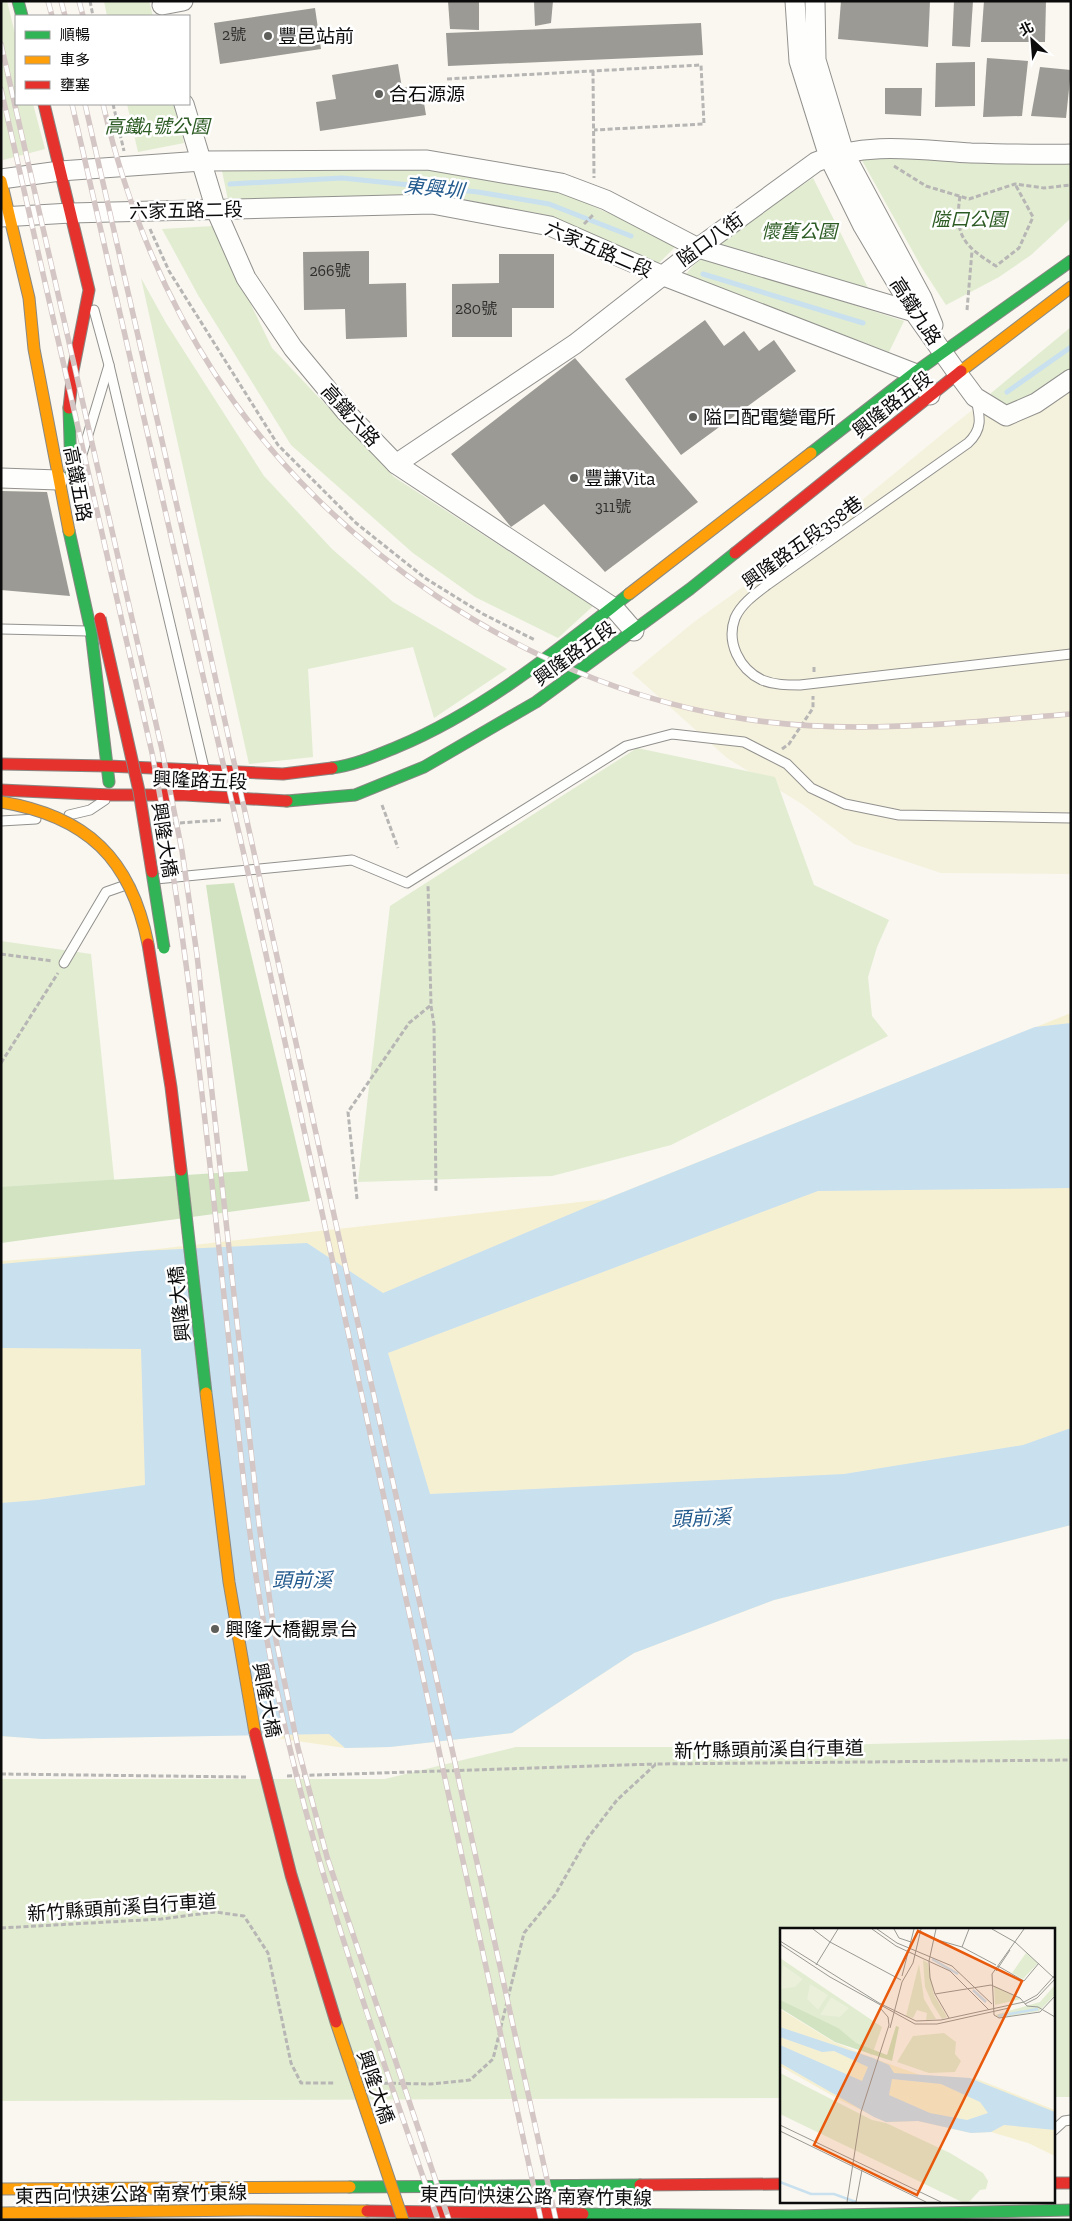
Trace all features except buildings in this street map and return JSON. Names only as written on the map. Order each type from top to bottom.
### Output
[{"type":"main road","points":[[18,1],[22,15]]},
{"type":"main road","name":"高鐵五路","points":[[44,105],[89,290],[78,342],[68,417],[69,486]]},
{"type":"main road","name":"高鐵五路","points":[[1,180],[5,217],[29,298],[34,349],[69,486],[91,631],[111,795]]},
{"type":"main road","name":"興隆路五段","points":[[1,764],[108,766],[282,774],[354,765],[426,734],[496,694],[614,608],[914,374],[1071,261]]},
{"type":"main road","name":"興隆路五段","points":[[1,790],[111,795],[185,795],[281,802],[355,796],[424,767],[465,746],[536,702],[634,631],[690,589],[930,395],[1071,287]]},
{"type":"main road","points":[[69,486],[80,522]]},
{"type":"main road","name":"興隆大橋","points":[[99,613],[139,791],[163,938],[164,956]]},
{"type":"main road","name":"興隆大橋","points":[[1,802],[17,804],[50,813],[76,824],[100,842],[120,867],[140,910],[148,940],[171,1078],[221,1522],[236,1636],[260,1755],[289,1868],[318,1968],[403,2220]]},
{"type":"main road","name":"興隆大橋","points":[[165,975],[171,1078]]},
{"type":"main road","points":[[1054,2183],[1071,2183]]},
{"type":"main road","name":"東西向快速公路 南寮竹東線","points":[[1,2189],[780,2184]]},
{"type":"main road","name":"東西向快速公路 南寮竹東線","points":[[1,2213],[245,2210],[792,2216],[1071,2210]]},
{"type":"street","points":[[163,7],[183,1]]},
{"type":"street","name":"高鐵九路","points":[[795,1],[800,61],[863,226],[914,312],[944,352]]},
{"type":"street","name":"高鐵九路","points":[[815,1],[816,60],[837,155],[922,298],[944,352]]},
{"type":"street","name":"高鐵六路","points":[[184,105],[216,210],[246,278],[293,348],[346,412],[396,464],[614,608],[634,631]]},
{"type":"street","name":"隘口八街","points":[[396,464],[575,344],[661,275],[816,162],[837,155],[873,148],[972,153],[1071,154]]},
{"type":"street","points":[[1,180],[60,171],[202,161],[427,160],[561,183],[600,198],[698,248],[914,312]]},
{"type":"street","name":"六家五路二段","points":[[5,217],[71,213],[432,204],[550,226],[661,275],[914,374]]},
{"type":"street","points":[[944,352],[973,394],[1006,416],[1036,403],[1071,380]]},
{"type":"street","points":[[914,374],[930,395]]},
{"type":"street","points":[[1,478],[69,486]]},
{"type":"lane","points":[[89,290],[109,365],[204,771]]},
{"type":"lane","points":[[69,486],[109,365]]},
{"type":"lane","name":"興隆路五段358巷","points":[[973,394],[980,422],[975,437],[747,601],[736,617],[732,632],[734,646],[748,671],[762,680],[779,685],[800,685],[1071,654]]},
{"type":"lane","points":[[1,629],[91,631]]},
{"type":"lane","points":[[148,879],[352,860],[407,883],[626,746],[672,734],[744,742],[787,764],[811,788],[845,804],[899,814],[1071,818]]},
{"type":"lane","points":[[1,821],[74,814],[90,810],[111,795]]},
{"type":"lane","points":[[64,963],[106,892],[138,880]]},
{"type":"lane","points":[[1054,2130],[1064,2121],[1071,2120]]},
{"type":"path","points":[[90,1],[93,15]]},
{"type":"path","points":[[447,79],[701,65],[704,124],[594,130]]},
{"type":"path","points":[[572,236],[600,198],[594,130],[593,71]]},
{"type":"path","points":[[113,105],[127,166]]},
{"type":"path","points":[[892,165],[926,186],[969,199],[1015,184],[1044,188],[1071,185]]},
{"type":"path","points":[[960,196],[957,215],[964,241],[972,251],[996,266],[1019,248],[1033,217],[1015,184]]},
{"type":"path","points":[[143,211],[169,271],[278,445],[356,523],[425,578],[483,614],[544,644]]},
{"type":"path","points":[[967,310],[972,251]]},
{"type":"path","points":[[814,665],[814,674]]},
{"type":"path","points":[[771,756],[789,744],[813,708],[813,691]]},
{"type":"path","points":[[380,800],[398,848]]},
{"type":"path","points":[[427,870],[431,1005],[434,1025],[436,1192]]},
{"type":"path","points":[[1,954],[64,963],[1,1063]]},
{"type":"path","points":[[357,1199],[348,1112],[409,1023],[431,1005]]},
{"type":"path","name":"新竹縣頭前溪自行車道","points":[[372,2083],[430,2084],[470,2080],[493,2059],[524,1933],[555,1895],[587,1839],[617,1800],[656,1764],[1071,1760]]},
{"type":"path","points":[[277,1776],[656,1764]]},
{"type":"path","points":[[1,1774],[247,1777]]},
{"type":"path","name":"新竹縣頭前溪自行車道","points":[[1,1928],[161,1919],[215,1912],[244,1916],[268,1953],[291,2063],[301,2083],[337,2083]]},
{"type":"shaded area","points":[[1071,333],[1071,874],[941,873],[854,844],[802,804],[727,758],[632,673],[694,622],[850,510],[952,426]]},
{"type":"green space","points":[[1,1],[7,1],[15,34],[15,105],[33,105],[45,149],[3,160]]},
{"type":"green space","points":[[104,1],[149,1],[153,15],[107,15]]},
{"type":"green space","name":"高鐵4號公園","points":[[127,105],[175,105],[184,143],[138,152]]},
{"type":"green space","name":"隘口公園","points":[[859,155],[1071,155],[1071,218],[1031,255],[999,277],[946,305],[922,268]]},
{"type":"green space","points":[[416,168],[563,193],[678,244],[658,264],[551,216],[441,195],[228,200],[222,171]]},
{"type":"green space","name":"懷舊公園","points":[[813,178],[869,290],[716,243]]},
{"type":"green space","points":[[213,226],[272,348],[394,477],[593,606],[558,638],[475,597],[413,553],[291,445],[198,295],[162,229]]},
{"type":"green space","points":[[702,256],[904,321],[889,352],[685,275]]},
{"type":"green space","points":[[141,278],[166,323],[264,476],[332,549],[393,602],[507,669],[434,718],[413,647],[308,669],[313,757],[249,764]]},
{"type":"green space","points":[[1071,327],[1071,372],[1035,397],[1006,409],[990,394]]},
{"type":"green space","points":[[637,748],[775,777],[814,885],[889,920],[877,947],[868,977],[872,1016],[888,1036],[671,1145],[552,1176],[358,1182],[390,906]]},
{"type":"green space","points":[[234,883],[310,1201],[1,1243],[1,1187],[248,1171],[206,885]]},
{"type":"green space","points":[[1,941],[91,954],[119,1227],[1,1231]]},
{"type":"green space","points":[[1071,1739],[1071,2097],[1054,2097],[1054,1928],[780,1928],[780,2098],[1,2101],[1,1779],[385,1779],[516,1747],[756,1747]]},
{"type":"sand","points":[[1071,1013],[1071,1525],[774,1600],[634,1653],[512,1733],[390,1747],[345,1748],[255,1735],[42,1739],[1,1736],[1,1261],[139,1251],[606,1199]]},
{"type":"water","name":"頭前溪","points":[[1071,1023],[1071,1188],[818,1191],[388,1353],[430,1494],[844,1474],[1023,1445],[1071,1428],[1071,1525],[774,1600],[634,1653],[512,1733],[390,1747],[345,1748],[329,1734],[42,1739],[1,1736],[1,1503],[38,1500],[145,1485],[141,1349],[1,1348],[1,1264],[139,1251],[307,1243],[383,1293],[606,1199],[1035,1027]]},
{"type":"waterway","name":"東興圳","points":[[230,184],[342,178],[478,192],[549,204],[631,236]]},
{"type":"waterway","name":"東興圳","points":[[703,274],[863,323]]},
{"type":"waterway","name":"東興圳","points":[[1007,392],[1071,347]]},
{"type":"railway","points":[[48,1],[52,15]]},
{"type":"railway","points":[[61,1],[65,15]]},
{"type":"railway","points":[[79,1],[83,15]]},
{"type":"railway","points":[[1,44],[162,750],[182,851],[197,955],[259,1524],[274,1630],[298,1748],[327,1857],[449,2220]]},
{"type":"railway","points":[[1,89],[152,753],[165,827],[188,976],[197,1051],[249,1529],[266,1635],[281,1710],[299,1784],[340,1930],[438,2220]]},
{"type":"railway","points":[[72,105],[250,881],[541,2220]]},
{"type":"railway","points":[[85,105],[192,572],[556,2220]]},
{"type":"railway","points":[[103,105],[122,175],[147,244],[178,310],[215,374],[261,437],[314,495],[373,549],[437,596],[505,638],[577,672],[651,698],[727,716],[812,726],[855,727],[942,724],[1071,714]]},
{"type":"traffic: fast","points":[[18,1],[22,15]]},
{"type":"traffic: fast","points":[[811,453],[914,373],[1071,261]]},
{"type":"traffic: fast","points":[[69,408],[71,473]]},
{"type":"traffic: fast","points":[[69,531],[91,631],[109,782]]},
{"type":"traffic: fast","points":[[287,801],[355,795],[424,767],[536,702],[690,589],[735,553]]},
{"type":"traffic: fast","points":[[332,768],[381,754],[459,716],[489,698],[546,658],[629,594]]},
{"type":"traffic: fast","points":[[152,872],[164,948]]},
{"type":"traffic: fast","points":[[181,1170],[206,1393]]},
{"type":"traffic: fast","points":[[350,2187],[640,2185]]},
{"type":"traffic: fast","points":[[583,2214],[792,2216],[1071,2210]]},
{"type":"traffic: slow","points":[[1,181],[29,298],[34,349],[69,531]]},
{"type":"traffic: slow","points":[[961,371],[1071,287]]},
{"type":"traffic: slow","points":[[629,594],[811,453]]},
{"type":"traffic: slow","points":[[1,802],[58,818],[81,831],[100,846],[117,865],[130,888],[140,914],[148,944]]},
{"type":"traffic: slow","points":[[206,1393],[229,1582],[255,1733]]},
{"type":"traffic: slow","points":[[336,2022],[403,2220]]},
{"type":"traffic: slow","points":[[1,2189],[350,2187]]},
{"type":"traffic: slow","points":[[1,2213],[245,2210],[367,2211]]},
{"type":"traffic: jam","points":[[44,105],[89,290],[73,371],[69,408]]},
{"type":"traffic: jam","points":[[735,553],[961,371]]},
{"type":"traffic: jam","points":[[100,618],[139,791],[152,872]]},
{"type":"traffic: jam","points":[[1,764],[108,766],[283,774],[332,768]]},
{"type":"traffic: jam","points":[[1,790],[111,795],[185,795],[287,801]]},
{"type":"traffic: jam","points":[[148,944],[171,1087],[181,1170]]},
{"type":"traffic: jam","points":[[255,1733],[291,1875],[336,2022]]},
{"type":"traffic: jam","points":[[1054,2183],[1071,2183]]},
{"type":"traffic: jam","points":[[640,2185],[780,2184]]},
{"type":"traffic: jam","points":[[367,2211],[583,2214]]},
{"type":"place","name":"豐邑站前","points":[[268,36]]},
{"type":"place","name":"合石源源","points":[[379,94]]},
{"type":"place","name":"隘口配電變電所","points":[[693,417]]},
{"type":"place","name":"豐謙Vita","points":[[574,478]]},
{"type":"place","name":"興隆大橋觀景台","points":[[215,1629]]}]
